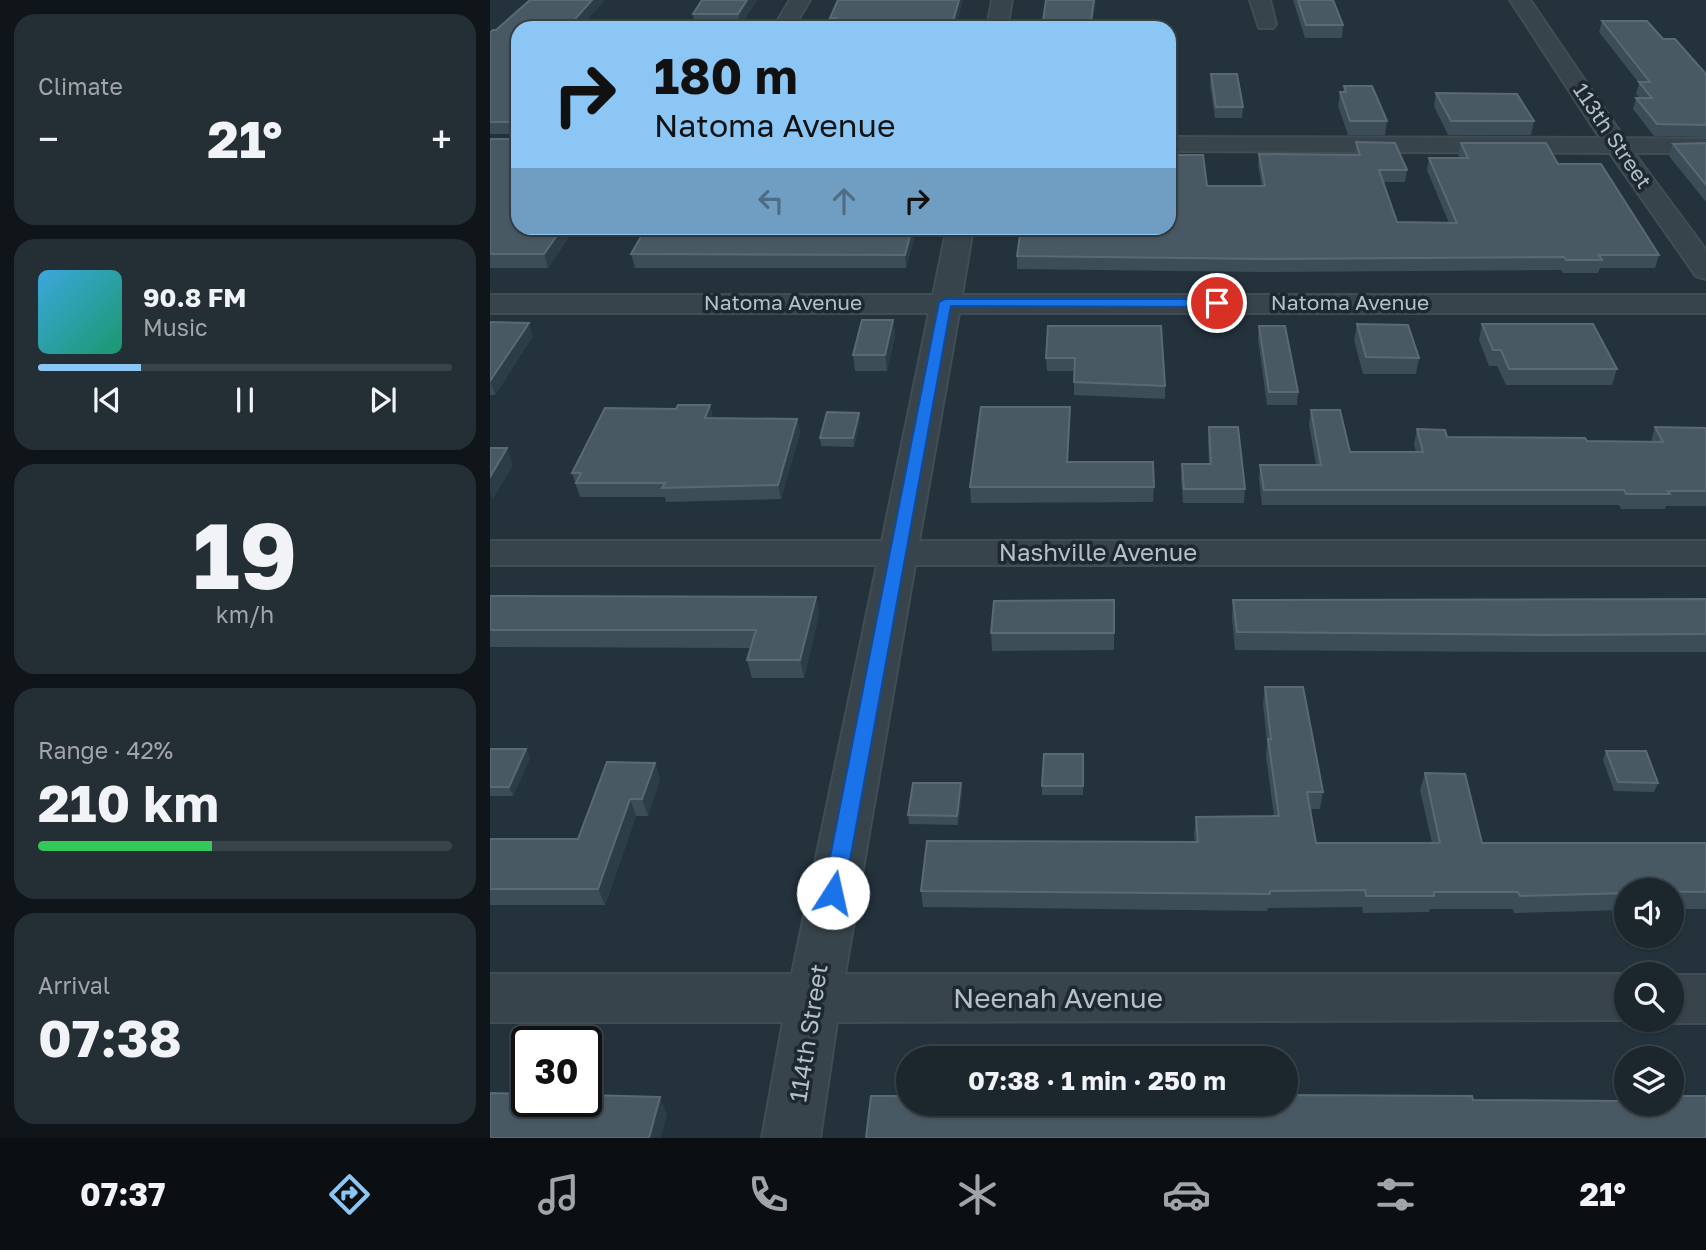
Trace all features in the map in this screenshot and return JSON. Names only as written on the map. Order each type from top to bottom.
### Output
[{"type":"street","points":[[787,21],[800,0]]},
{"type":"street","points":[[998,21],[1002,0]]},
{"type":"street","points":[[1260,0],[1266,24]]},
{"type":"street","name":"113th Street","points":[[1520,0],[1617,146],[1706,270]]},
{"type":"street","points":[[1176,144],[1706,146]]},
{"type":"street","name":"114th Street","points":[[791,1138],[896,553],[959,235]]},
{"type":"street","name":"Natoma Avenue","points":[[490,304],[1706,304]]},
{"type":"street","name":"Nashville Avenue","points":[[490,553],[1706,553]]},
{"type":"street","name":"Neenah Avenue","points":[[490,998],[1614,998]]},
{"type":"street","points":[[1684,999],[1706,999]]},
{"type":"building","points":[[530,0],[592,0],[573,21],[511,21],[511,122],[490,122],[490,33]]},
{"type":"building","points":[[702,0],[747,0],[738,14],[693,14]]},
{"type":"building","points":[[838,0],[959,0],[953,21],[836,21],[837,18],[830,18]]},
{"type":"building","points":[[1046,0],[1094,0],[1091,21],[1043,21]]},
{"type":"building","points":[[1298,0],[1333,0],[1343,25],[1306,25]]},
{"type":"building","points":[[1602,21],[1647,21],[1663,39],[1675,39],[1706,74],[1706,125],[1657,124],[1636,98],[1652,98],[1639,82],[1650,82]]},
{"type":"building","points":[[1211,74],[1237,74],[1243,107],[1216,107]]},
{"type":"building","points":[[1344,86],[1372,86],[1387,121],[1350,121],[1340,92],[1346,92]]},
{"type":"building","points":[[1436,93],[1517,94],[1534,121],[1451,121]]},
{"type":"building","points":[[490,139],[511,139],[511,235],[557,235],[544,254],[490,254]]},
{"type":"building","points":[[1356,142],[1395,143],[1407,170],[1379,170],[1397,222],[1457,223],[1429,158],[1468,158],[1461,143],[1546,143],[1558,164],[1601,164],[1659,255],[1599,255],[1602,260],[1566,260],[1564,257],[1267,259],[1017,256],[1020,235],[1176,235],[1176,155],[1203,155],[1207,186],[1265,186],[1259,154],[1360,155]]},
{"type":"building","points":[[1706,143],[1706,185],[1673,144]]},
{"type":"building","points":[[642,235],[910,235],[905,255],[631,254]]},
{"type":"building","points":[[862,320],[893,320],[885,355],[853,355]]},
{"type":"building","points":[[490,322],[529,323],[490,381]]},
{"type":"building","points":[[1357,324],[1408,325],[1419,358],[1366,357]]},
{"type":"building","points":[[1482,324],[1593,324],[1617,369],[1509,369],[1501,350],[1493,350]]},
{"type":"building","points":[[1048,326],[1161,326],[1165,386],[1074,382],[1075,358],[1046,358]]},
{"type":"building","points":[[1259,326],[1285,326],[1298,392],[1269,392]]},
{"type":"building","points":[[678,405],[710,405],[705,418],[797,419],[778,485],[662,488],[665,483],[576,483],[581,473],[572,473],[605,408],[676,409]]},
{"type":"building","points":[[981,407],[1070,407],[1067,462],[1153,462],[1154,487],[970,487]]},
{"type":"building","points":[[1311,410],[1340,410],[1350,452],[1423,452],[1417,429],[1445,430],[1447,437],[1585,438],[1587,441],[1663,442],[1655,427],[1706,428],[1706,491],[1626,494],[1624,490],[1264,490],[1260,465],[1321,465]]},
{"type":"building","points":[[827,412],[859,413],[853,438],[820,438]]},
{"type":"building","points":[[1209,427],[1238,427],[1245,489],[1184,489],[1182,464],[1211,464]]},
{"type":"building","points":[[490,448],[507,448],[490,477]]},
{"type":"building","points":[[490,596],[816,597],[800,660],[747,660],[756,630],[490,630]]},
{"type":"building","points":[[1706,599],[1706,634],[1545,635],[1237,632],[1233,600]]},
{"type":"building","points":[[1114,600],[1114,633],[991,633],[994,601]]},
{"type":"building","points":[[1265,687],[1303,687],[1323,792],[1307,792],[1316,843],[1440,843],[1425,773],[1465,774],[1482,843],[1706,843],[1706,892],[1684,892],[1684,878],[1614,878],[1614,893],[1520,896],[1518,892],[1434,892],[1434,896],[1366,896],[1365,890],[1270,891],[1270,894],[921,891],[927,841],[1198,842],[1196,817],[1279,816],[1268,739],[1271,739]]},
{"type":"building","points":[[490,749],[526,749],[509,787],[490,787]]},
{"type":"building","points":[[1606,751],[1646,751],[1658,783],[1618,782]]},
{"type":"building","points":[[1044,754],[1083,754],[1083,786],[1042,786]]},
{"type":"building","points":[[607,762],[655,763],[642,799],[630,799],[598,889],[490,889],[490,839],[578,839]]},
{"type":"building","points":[[913,783],[961,783],[957,816],[908,815]]},
{"type":"building","points":[[490,1093],[511,1094],[511,1117],[602,1117],[602,1095],[660,1097],[649,1138],[490,1138]]},
{"type":"building","points":[[1298,1095],[1472,1096],[1473,1100],[1614,1101],[1614,1116],[1684,1116],[1684,1096],[1706,1096],[1706,1138],[866,1138],[871,1096],[896,1096],[896,1116],[1298,1116]]},
{"type":"route","points":[[833,893],[945,302],[1217,303]]}]
